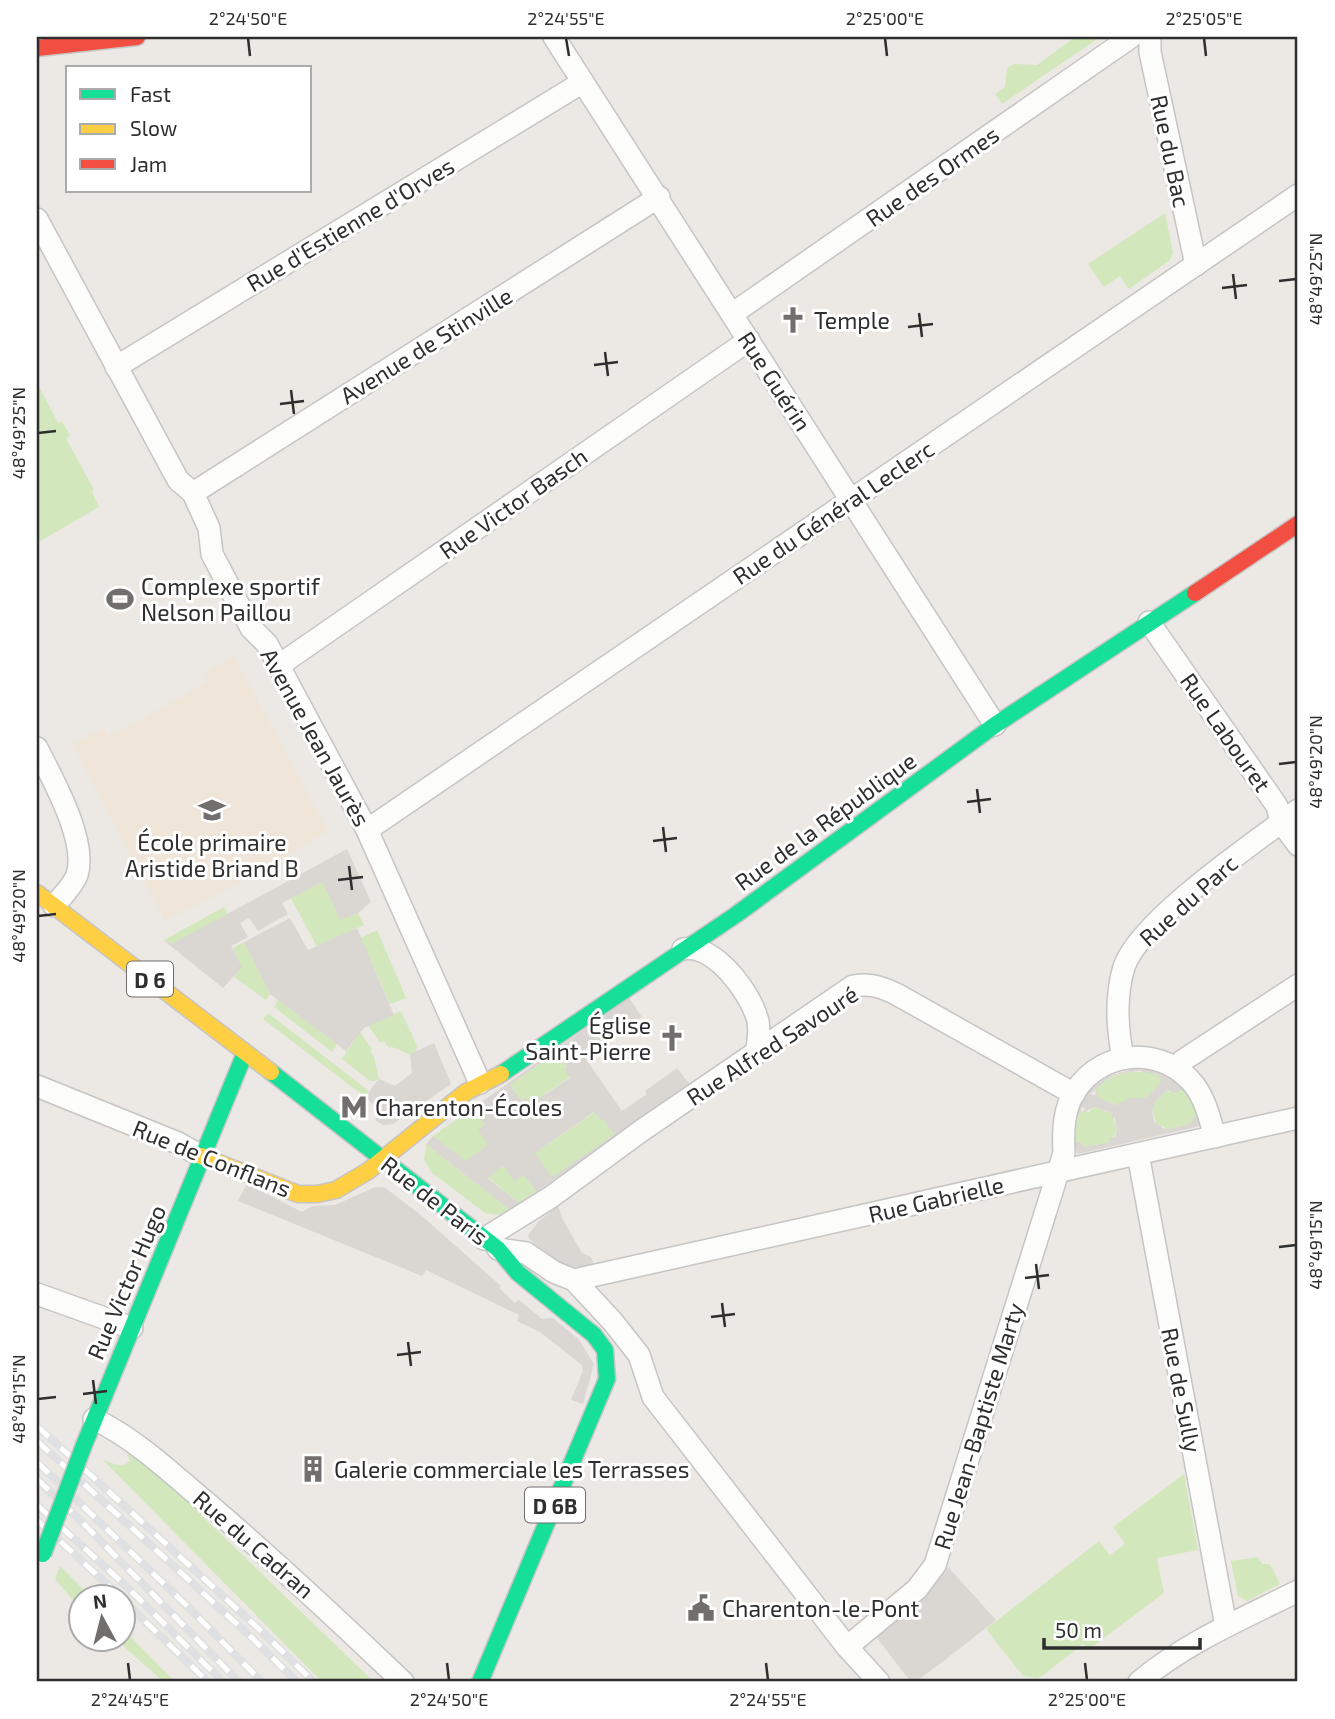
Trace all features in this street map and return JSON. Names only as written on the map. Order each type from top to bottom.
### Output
[{"type":"main road","points":[[37,48],[137,37]]},
{"type":"main road","name":"Rue de la République","points":[[384,1160],[426,1123],[481,1083],[505,1072],[746,908],[995,725],[1298,524]]},
{"type":"main road","name":"Rue de Paris","points":[[45,900],[491,1244]]},
{"type":"main road","name":"Rue Victor Hugo","points":[[39,1561],[131,1328],[194,1181],[201,1156],[246,1053]]},
{"type":"main road","name":"Rue de Conflans","points":[[201,1156],[298,1194],[315,1196],[330,1193],[353,1181],[384,1160]]},
{"type":"main road","name":"D 6B","points":[[480,1682],[607,1379],[608,1368],[605,1350],[594,1335],[518,1273],[491,1244]]},
{"type":"street","name":"Rue Guérin","points":[[555,37],[995,725]]},
{"type":"street","name":"Rue du Bac","points":[[1140,39],[1196,265]]},
{"type":"street","name":"Rue des Ormes","points":[[732,314],[1140,39]]},
{"type":"street","name":"Rue d'Estienne d'Orves","points":[[116,367],[583,82]]},
{"type":"street","name":"Rue du Général Leclerc","points":[[367,830],[1298,195]]},
{"type":"street","name":"Avenue de Stinville","points":[[193,493],[659,197]]},
{"type":"street","name":"Avenue Jean Jaurès","points":[[37,219],[178,480],[193,493],[209,528],[212,554],[251,628],[267,644],[367,830],[481,1083]]},
{"type":"street","name":"Rue Victor Basch","points":[[278,666],[748,340]]},
{"type":"street","name":"Rue Labouret","points":[[1149,622],[1277,806],[1290,816],[1298,845]]},
{"type":"street","points":[[37,748],[67,807],[79,857],[76,878],[45,900]]},
{"type":"street","name":"Rue du Parc","points":[[1123,1058],[1117,1007],[1124,967],[1136,944],[1153,925],[1199,886],[1290,816]]},
{"type":"street","points":[[683,949],[692,948],[709,954],[730,973],[751,1003],[758,1025],[756,1054]]},
{"type":"street","name":"Rue Alfred Savouré","points":[[491,1244],[641,1131],[853,986],[877,985],[898,995],[1074,1094]]},
{"type":"street","points":[[1176,1068],[1182,1061],[1298,985]]},
{"type":"street","points":[[1074,1094],[1086,1077],[1097,1068],[1123,1058],[1152,1058],[1176,1068],[1196,1087],[1215,1137]]},
{"type":"street","name":"Rue de Conflans","points":[[37,1086],[178,1143],[201,1156]]},
{"type":"street","name":"Rue Jean-Baptiste Marty","points":[[847,1647],[917,1589],[935,1565],[1064,1153],[1065,1117],[1074,1094]]},
{"type":"street","name":"Rue Gabrielle","points":[[574,1280],[1298,1118]]},
{"type":"street","name":"Rue de Sully","points":[[1138,1154],[1226,1626]]},
{"type":"street","name":"Rue de Paris","points":[[491,1244],[526,1253],[554,1272],[574,1280],[613,1321],[639,1355],[653,1397],[847,1647],[879,1682]]},
{"type":"street","points":[[37,1294],[131,1328]]},
{"type":"street","name":"Rue du Cadran","points":[[94,1419],[119,1432],[234,1526],[314,1596],[403,1682]]},
{"type":"street","points":[[1139,1682],[1157,1667],[1226,1626],[1298,1591]]},
{"type":"shaded area","name":"École primaire Aristide Briand B","points":[[234,656],[328,831],[238,884],[165,921],[72,744],[103,728],[108,737],[208,682],[204,673]]},
{"type":"shaded area","points":[[347,849],[371,902],[358,913],[341,920],[322,882],[282,903],[288,914],[258,931],[249,918],[240,923],[248,937],[231,946],[242,967],[223,988],[162,939],[172,944]]},
{"type":"shaded area","points":[[290,918],[308,950],[357,928],[394,1015],[364,1028],[346,1051],[270,994],[244,942]]},
{"type":"shaded area","points":[[629,998],[642,1017],[596,1048],[592,1044],[581,1052],[622,1111],[677,1068],[690,1085],[510,1210],[426,1144],[433,1136],[466,1161],[488,1145],[478,1130],[485,1125],[473,1108]],"holes":[[[556,1052],[567,1067],[565,1069],[570,1078],[530,1104],[526,1098],[522,1101],[510,1085]],[[594,1112],[603,1119],[614,1135],[552,1177],[535,1153]],[[503,1166],[514,1181],[524,1175],[536,1191],[519,1203],[487,1178]]]},
{"type":"shaded area","points":[[434,1043],[451,1084],[393,1124],[383,1125],[375,1120],[380,1111],[365,1097],[379,1079],[395,1086],[412,1073],[410,1054]]},
{"type":"shaded area","points":[[1133,1069],[1157,1071],[1177,1081],[1191,1094],[1202,1123],[1200,1126],[1078,1154],[1072,1142],[1077,1110],[1087,1092],[1108,1076]],"holes":[[[1139,1071],[1159,1075],[1160,1084],[1145,1098],[1130,1098],[1115,1105],[1097,1097],[1097,1092],[1095,1095],[1090,1094],[1118,1074]],[[1182,1089],[1191,1100],[1197,1115],[1190,1124],[1166,1130],[1154,1122],[1153,1104],[1167,1090],[1175,1093]],[[1082,1107],[1085,1109],[1083,1113],[1094,1107],[1112,1113],[1117,1131],[1115,1137],[1110,1138],[1110,1142],[1084,1147],[1076,1141],[1075,1124]]]},
{"type":"shaded area","points":[[247,1184],[302,1212],[312,1206],[335,1205],[375,1187],[384,1187],[422,1216],[501,1286],[499,1288],[515,1303],[519,1300],[542,1319],[553,1318],[579,1340],[594,1364],[583,1404],[571,1400],[583,1371],[582,1365],[540,1332],[517,1321],[519,1315],[426,1270],[422,1276],[238,1201]]},
{"type":"shaded area","points":[[558,1206],[582,1253],[591,1257],[595,1268],[565,1266],[530,1240],[528,1235],[538,1222]]},
{"type":"shaded area","points":[[948,1567],[996,1620],[915,1682],[911,1682],[873,1633],[929,1591]]},
{"type":"green space","points":[[1075,37],[1100,37],[1002,104],[995,94],[1005,87],[1007,68],[1014,64],[1037,65]]},
{"type":"green space","points":[[1165,213],[1173,252],[1170,260],[1129,289],[1120,276],[1104,287],[1088,264]]},
{"type":"green space","points":[[37,383],[58,423],[62,421],[70,436],[66,438],[94,490],[92,492],[99,507],[37,543]]},
{"type":"green space","points":[[322,882],[341,919],[358,913],[364,925],[317,947],[291,898]]},
{"type":"green space","points":[[224,907],[229,915],[172,944],[164,940]]},
{"type":"green space","points":[[377,930],[406,998],[390,1004],[361,938]]},
{"type":"green space","points":[[244,942],[270,994],[266,1000],[234,977],[241,967],[233,948]]},
{"type":"green space","points":[[278,1000],[337,1044],[332,1052],[274,1007]]},
{"type":"green space","points":[[401,1011],[417,1046],[416,1053],[411,1055],[389,1048],[384,1041],[380,1043],[368,1025]]},
{"type":"green space","points":[[268,1013],[369,1091],[365,1097],[263,1019]]},
{"type":"green space","points":[[360,1032],[372,1049],[370,1051],[379,1079],[375,1081],[370,1081],[342,1059]]},
{"type":"green space","points":[[556,1052],[570,1077],[530,1104],[522,1101],[510,1085]]},
{"type":"green space","points":[[1130,1072],[1159,1075],[1160,1084],[1145,1098],[1135,1098],[1116,1105],[1096,1097],[1095,1089],[1103,1082]]},
{"type":"green space","points":[[1182,1089],[1191,1100],[1197,1115],[1191,1124],[1166,1130],[1156,1124],[1152,1110],[1155,1107],[1152,1105],[1167,1090],[1169,1092]]},
{"type":"green space","points":[[1093,1107],[1112,1113],[1117,1131],[1110,1142],[1084,1147],[1075,1140],[1075,1124],[1080,1111],[1089,1112]]},
{"type":"green space","points":[[473,1108],[485,1125],[489,1145],[466,1162],[433,1136]]},
{"type":"green space","points":[[595,1112],[614,1135],[552,1178],[535,1153]]},
{"type":"green space","points":[[426,1144],[510,1210],[500,1215],[485,1213],[431,1172],[424,1160]]},
{"type":"green space","points":[[503,1166],[524,1174],[536,1191],[519,1203],[487,1177]]},
{"type":"green space","points":[[122,1443],[203,1507],[201,1515],[374,1682],[322,1682],[103,1460],[118,1465],[127,1463],[130,1460]]},
{"type":"green space","points":[[1184,1474],[1198,1550],[1157,1558],[1164,1593],[1088,1650],[1083,1644],[1042,1676],[1023,1676],[986,1629],[1099,1541],[1110,1555],[1125,1544],[1113,1527]]},
{"type":"green space","points":[[1258,1557],[1262,1564],[1270,1564],[1280,1584],[1247,1601],[1238,1596],[1231,1561]]},
{"type":"green space","points":[[60,1566],[76,1582],[66,1582],[66,1592],[55,1579]]},
{"type":"green space","points":[[136,1642],[175,1682],[164,1682],[130,1652],[136,1652]]},
{"type":"railway","points":[[37,1426],[314,1682]]},
{"type":"railway","points":[[37,1441],[297,1682]]},
{"type":"railway","points":[[37,1462],[262,1682]]},
{"type":"railway","points":[[37,1479],[239,1682]]},
{"type":"railway","points":[[37,1505],[125,1585],[223,1682]]},
{"type":"railway","points":[[37,1520],[105,1582]]},
{"type":"railway","points":[[136,1613],[208,1682]]},
{"type":"traffic: fast","points":[[501,1074],[737,914],[995,725],[1195,593]]},
{"type":"traffic: fast","points":[[84,1445],[245,1053]]},
{"type":"traffic: fast","points":[[271,1072],[498,1249],[518,1273],[594,1335],[605,1350],[607,1379],[480,1682]]},
{"type":"traffic: fast","points":[[43,1554],[84,1445]]},
{"type":"traffic: slow","points":[[37,893],[271,1072]]},
{"type":"traffic: slow","points":[[201,1156],[298,1194],[336,1190],[368,1171],[466,1092],[501,1074]]},
{"type":"traffic: jam","points":[[37,48],[137,37]]},
{"type":"traffic: jam","points":[[1195,593],[1298,524]]},
{"type":"place","name":"Temple","points":[[793,320]]},
{"type":"place","name":"Complexe sportif Nelson Paillou","points":[[120,599]]},
{"type":"place","name":"École primaire Aristide Briand B","points":[[212,810]]},
{"type":"place","name":"Église Saint-Pierre","points":[[672,1038]]},
{"type":"place","name":"Charenton-Écoles","points":[[354,1107]]},
{"type":"place","name":"Galerie commerciale les Terrasses","points":[[313,1469]]},
{"type":"place","name":"Charenton-le-Pont","points":[[701,1608]]}]
